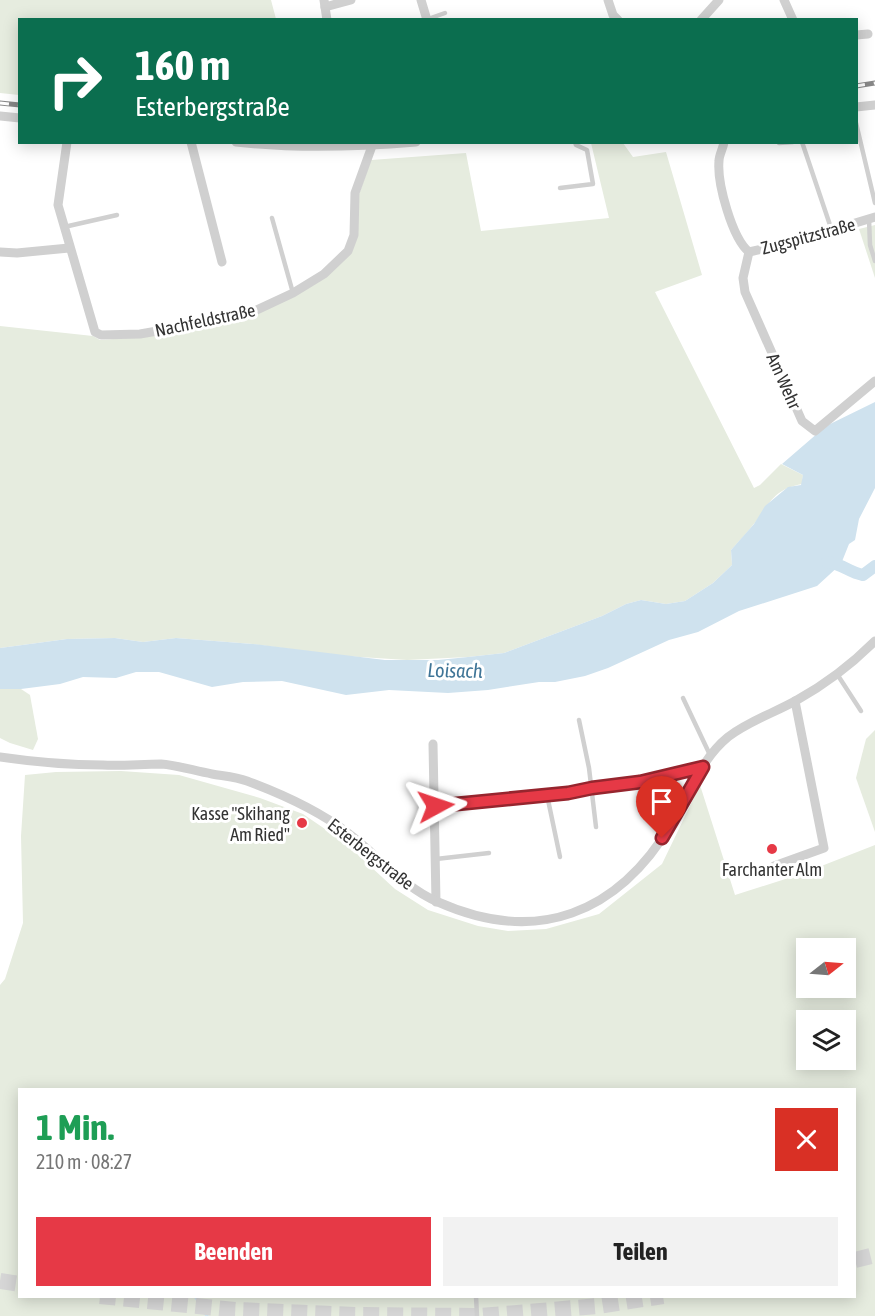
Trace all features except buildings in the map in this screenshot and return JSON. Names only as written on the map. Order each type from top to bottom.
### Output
[{"type":"street","points":[[327,18],[324,3],[351,0]]},
{"type":"street","points":[[421,0],[427,18]]},
{"type":"street","points":[[608,0],[614,18]]},
{"type":"street","points":[[703,18],[719,0]]},
{"type":"street","points":[[784,0],[793,18]]},
{"type":"street","points":[[858,107],[875,105]]},
{"type":"street","points":[[0,116],[18,118]]},
{"type":"street","name":"Nachfeldstraße","points":[[67,144],[58,205],[95,332],[101,335],[140,334],[244,316],[293,293],[324,274],[348,251],[354,234],[355,193],[372,146]]},
{"type":"street","points":[[192,144],[222,262]]},
{"type":"street","points":[[261,144],[286,146],[394,144]]},
{"type":"street","name":"Zugspitzstraße","points":[[723,144],[719,160],[720,179],[737,235],[749,252],[789,243],[872,218]]},
{"type":"street","points":[[0,252],[17,253],[69,248]]},
{"type":"street","name":"Am Wehr","points":[[749,252],[743,278],[745,292],[802,422],[815,430],[875,381]]},
{"type":"street","name":"Esterbergstraße","points":[[4,758],[102,765],[163,764],[245,780],[307,807],[348,833],[402,881],[436,902],[470,915],[507,922],[547,919],[578,911],[602,900],[625,883],[643,865],[671,825],[710,755],[728,738],[747,725],[795,701],[837,674],[874,644]]},
{"type":"street","points":[[774,866],[824,848],[795,701]]},
{"type":"street","points":[[433,744],[436,806],[436,902]]},
{"type":"street","points":[[436,806],[547,795],[640,782],[703,767]]},
{"type":"lane","points":[[430,18],[445,13]]},
{"type":"lane","points":[[858,131],[875,203]]},
{"type":"lane","points":[[560,188],[593,184],[587,150],[576,144]]},
{"type":"lane","points":[[803,144],[832,231]]},
{"type":"lane","points":[[64,227],[117,215]]},
{"type":"lane","points":[[272,218],[293,293]]},
{"type":"lane","points":[[872,218],[870,245],[875,261]]},
{"type":"lane","points":[[837,674],[861,711]]},
{"type":"lane","points":[[683,698],[710,755]]},
{"type":"lane","points":[[579,720],[592,788],[596,827]]},
{"type":"lane","points":[[547,795],[560,857]]},
{"type":"lane","points":[[436,860],[489,853]]},
{"type":"lane","points":[[476,1298],[477,1316]]},
{"type":"shaded area","points":[[0,0],[271,0],[276,18],[18,18],[18,95],[0,93]]},
{"type":"shaded area","points":[[591,144],[624,144],[633,157],[666,152],[702,275],[655,292],[754,488],[781,464],[803,475],[802,484],[784,490],[768,505],[731,550],[732,565],[713,583],[685,601],[666,604],[641,600],[504,653],[468,657],[407,660],[344,656],[253,644],[176,638],[143,642],[115,638],[67,639],[0,648],[0,326],[93,336],[100,340],[142,337],[245,319],[349,254],[358,197],[371,160],[466,153],[481,231],[609,218]]},
{"type":"shaded area","points":[[875,225],[875,278],[859,229]]},
{"type":"shaded area","points":[[0,689],[21,689],[30,695],[38,739],[33,750],[0,738]]},
{"type":"shaded area","points":[[875,730],[875,832],[856,778],[866,739]]},
{"type":"shaded area","points":[[121,771],[179,775],[260,798],[303,814],[344,842],[395,889],[428,910],[478,926],[508,931],[546,929],[599,914],[662,864],[700,785],[735,895],[801,874],[875,845],[875,1316],[0,1316],[0,985],[5,979],[23,923],[21,836],[25,775]]},
{"type":"water","name":"Loisach","points":[[875,402],[875,488],[859,519],[855,540],[849,544],[841,564],[817,586],[739,611],[698,632],[669,640],[585,676],[488,690],[448,693],[389,690],[346,695],[282,681],[243,682],[212,687],[159,672],[136,672],[116,678],[83,677],[60,684],[0,689],[0,648],[67,639],[115,638],[143,642],[176,638],[253,644],[385,660],[438,660],[504,653],[641,600],[666,604],[685,601],[713,583],[732,565],[731,550],[754,524],[765,506],[788,487],[801,485],[803,475],[782,464],[826,426]]},
{"type":"waterway","points":[[827,562],[863,575],[875,566]]},
{"type":"waterway","points":[[196,1298],[207,1316]]},
{"type":"tunnel","points":[[856,1260],[875,1255]]},
{"type":"tunnel","points":[[0,1281],[18,1284]]},
{"type":"tunnel","points":[[119,1298],[235,1310],[355,1315],[481,1316],[598,1306],[650,1298]]},
{"type":"railway","points":[[858,86],[875,83]]},
{"type":"railway","points":[[0,103],[18,105]]},
{"type":"place","name":"Kasse \"Skihang Am Ried\"","points":[[302,823]]},
{"type":"place","name":"Farchanter Alm","points":[[772,849]]},
{"type":"route","points":[[436,806],[568,793],[640,782],[703,767],[662,838]]}]
